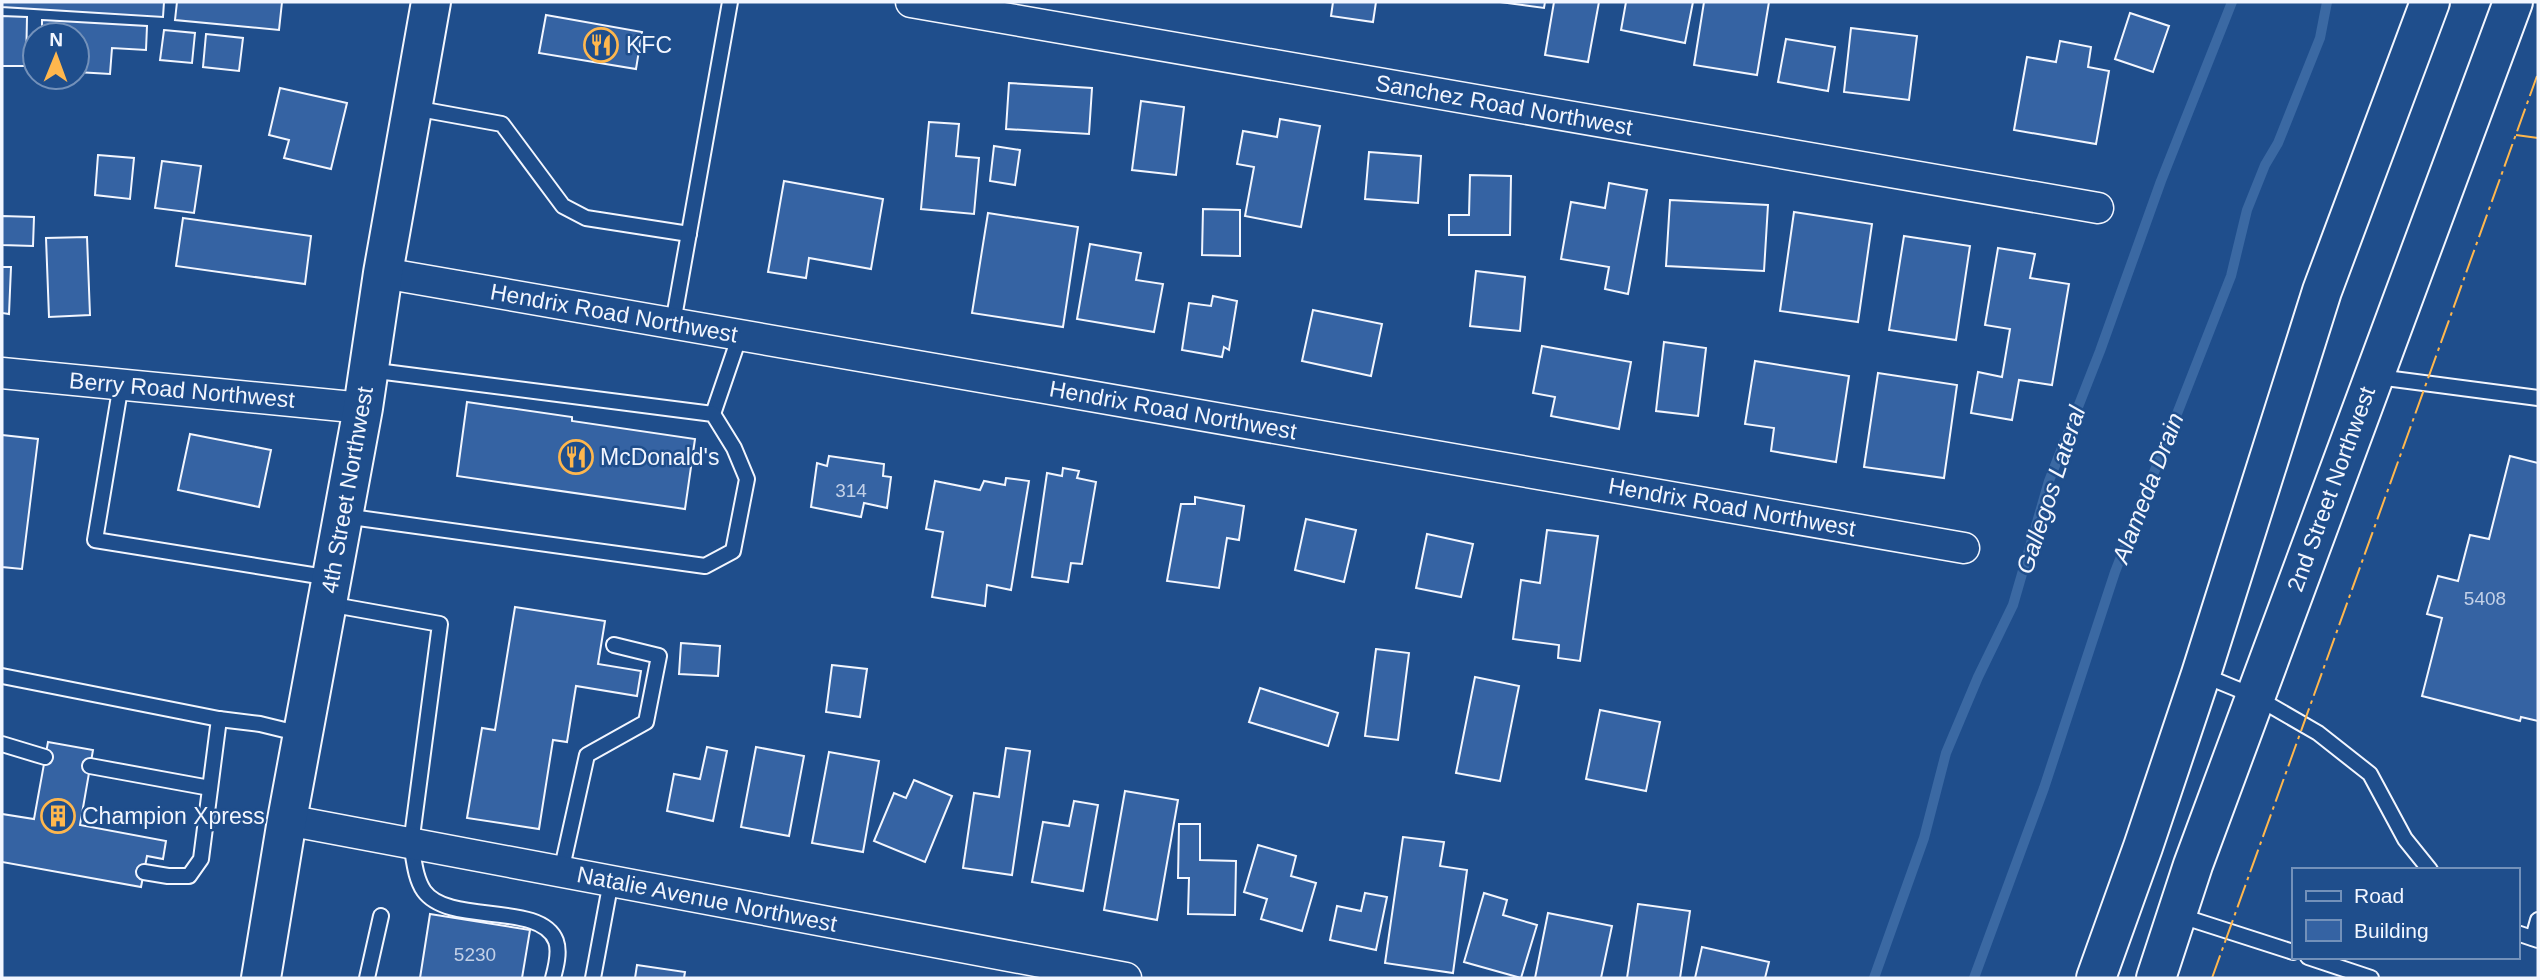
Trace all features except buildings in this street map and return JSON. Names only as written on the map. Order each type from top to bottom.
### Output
[{"type":"main road","name":"4th Street Northwest","points":[[261,978],[287,820],[363,408],[383,273],[431,2]]},
{"type":"main road","points":[[2096,978],[2144,847],[2201,674],[2322,291],[2430,2]]},
{"type":"main road","name":"2nd Street Northwest","points":[[2156,978],[2193,865],[2254,696],[2513,2]]},
{"type":"street","name":"Sanchez Road Northwest","points":[[911,2],[2098,208]]},
{"type":"street","name":"Hendrix Road Northwest","points":[[383,273],[1964,548]]},
{"type":"street","name":"Berry Road Northwest","points":[[2,373],[363,408]]},
{"type":"street","name":"Natalie Avenue Northwest","points":[[287,820],[1126,978]]},
{"type":"lane","points":[[673,323],[730,2]]},
{"type":"lane","points":[[412,107],[502,124],[563,206],[586,218],[689,234]]},
{"type":"lane","points":[[713,414],[740,335]]},
{"type":"lane","points":[[368,370],[713,414]]},
{"type":"lane","points":[[2373,377],[2538,397]]},
{"type":"lane","points":[[121,384],[95,540],[329,591],[440,624],[411,844],[416,871],[424,891],[441,905],[538,922],[556,939],[557,961],[553,978]]},
{"type":"lane","points":[[343,516],[705,566],[733,551],[747,479],[734,448],[713,414]]},
{"type":"lane","points":[[561,872],[587,755],[646,722],[659,656],[614,645]]},
{"type":"lane","points":[[2201,674],[2254,696],[2318,733],[2370,774],[2405,839],[2428,868]]},
{"type":"lane","points":[[2,676],[219,719],[260,724],[303,735]]},
{"type":"lane","points":[[144,872],[189,876],[201,859],[219,719]]},
{"type":"lane","points":[[2,744],[45,757]]},
{"type":"lane","points":[[90,766],[210,788]]},
{"type":"lane","points":[[593,978],[611,881]]},
{"type":"lane","points":[[2177,914],[2292,953]]},
{"type":"lane","points":[[367,978],[381,916]]},
{"type":"lane","points":[[2535,939],[2538,920]]},
{"type":"lane","points":[[2314,959],[2371,978]]},
{"type":"waterway","name":"Gallegos Lateral","points":[[1874,978],[1924,838],[1946,753],[1978,677],[2013,605],[2049,481],[2100,351],[2161,181],[2232,2]]},
{"type":"waterway","name":"Alameda Drain","points":[[1974,978],[2044,788],[2115,572],[2231,276],[2247,210],[2265,165],[2278,143],[2320,38],[2327,2]]},
{"type":"power","points":[[2212,978],[2537,76]]},
{"type":"power","points":[[2516,135],[2538,138]]},
{"type":"place","name":"KFC","points":[[601,45]]},
{"type":"place","name":"McDonald's","points":[[576,457]]},
{"type":"place","name":"Champion Xpress","points":[[58,816]]}]
